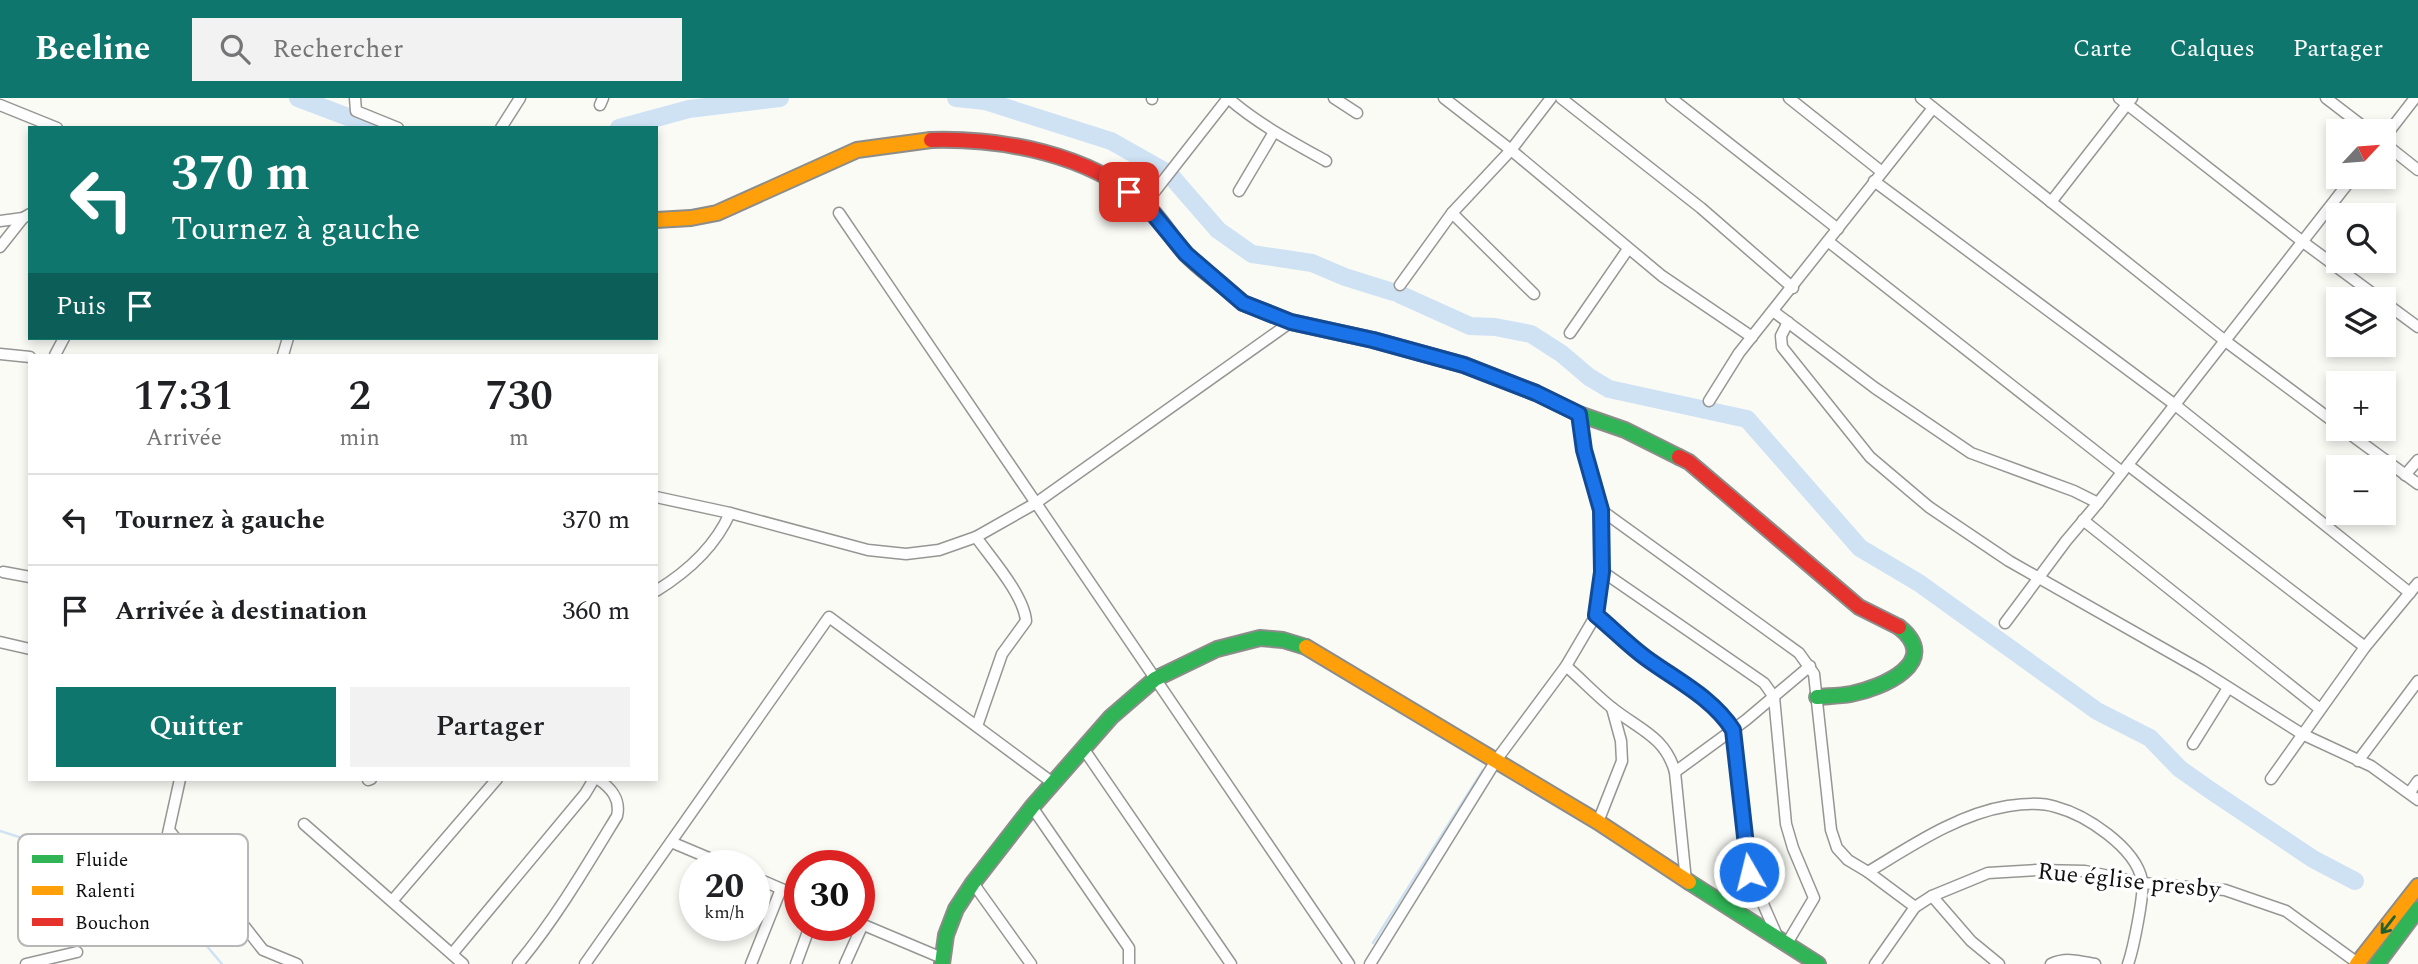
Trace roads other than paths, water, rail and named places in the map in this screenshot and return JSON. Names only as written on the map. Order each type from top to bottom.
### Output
[{"type":"street","points":[[355,98],[356,111],[393,126]]},
{"type":"street","points":[[502,126],[520,98]]},
{"type":"street","points":[[1145,204],[1228,98],[1274,132],[1326,162]]},
{"type":"street","points":[[1334,98],[1357,113]]},
{"type":"street","points":[[1444,98],[1511,150],[1661,276],[1752,337]]},
{"type":"street","points":[[1400,285],[1452,213],[1511,150],[1551,98]]},
{"type":"street","points":[[1561,98],[1701,208],[1793,288]]},
{"type":"street","points":[[1671,98],[1838,229]]},
{"type":"street","points":[[1789,98],[1882,172]]},
{"type":"street","points":[[1922,98],[2224,340],[2326,416]]},
{"type":"street","points":[[2326,98],[2353,119]]},
{"type":"street","points":[[2396,124],[2415,98]]},
{"type":"street","points":[[2051,202],[2126,100],[2302,242],[2363,287]]},
{"type":"street","points":[[0,105],[52,126]]},
{"type":"street","points":[[1709,401],[1752,337],[1933,108]]},
{"type":"street","points":[[1239,191],[1274,132]]},
{"type":"street","points":[[658,220],[717,213],[857,150],[916,140],[967,139],[1021,148],[1076,163],[1114,181],[1145,204],[1186,254],[1243,303],[1291,322],[1373,340],[1464,365],[1536,393],[1579,414],[1625,429],[1689,462],[1859,607],[1886,618],[1911,638],[1916,647],[1915,659],[1907,670],[1880,686],[1853,694],[1817,697]]},
{"type":"street","points":[[2396,151],[2418,170]]},
{"type":"street","points":[[1874,181],[2174,404],[2410,593]]},
{"type":"street","points":[[2005,623],[2344,189]]},
{"type":"street","points":[[839,213],[1349,964]]},
{"type":"street","points":[[1452,213],[1534,294]]},
{"type":"street","points":[[0,221],[26,216]]},
{"type":"street","points":[[0,247],[26,216]]},
{"type":"street","points":[[1829,242],[2365,647]]},
{"type":"street","points":[[1570,333],[1628,248]]},
{"type":"street","points":[[1773,311],[1875,388],[1927,421],[1970,453],[2074,491],[2098,503]]},
{"type":"street","points":[[2396,311],[2418,327]]},
{"type":"street","points":[[658,497],[730,513],[868,550],[906,554],[939,550],[976,537],[1036,503],[1291,322]]},
{"type":"street","points":[[1788,322],[1781,336],[1782,347],[1870,457],[1929,507],[2009,561],[2201,670],[2302,734],[2371,766],[2414,796],[2418,781]]},
{"type":"street","points":[[0,354],[28,357]]},
{"type":"street","points":[[1370,964],[1497,759],[1566,666],[1596,615],[1602,572],[1601,510],[1584,450],[1579,414]]},
{"type":"street","points":[[2359,441],[2418,484]]},
{"type":"street","points":[[2406,475],[2418,460]]},
{"type":"street","points":[[1601,510],[1799,653],[1810,666],[1814,674],[1817,697],[1831,830],[1837,848],[1847,860],[1915,907]]},
{"type":"street","points":[[658,590],[680,576],[700,556],[725,525],[730,513]]},
{"type":"street","points":[[2083,520],[2320,709]]},
{"type":"street","points":[[976,537],[1011,587],[1025,612],[1026,621],[1002,654],[977,726]]},
{"type":"street","points":[[3,572],[28,577]]},
{"type":"street","points":[[1602,572],[1764,683],[1774,697],[1786,824],[1814,898],[1783,943]]},
{"type":"street","points":[[2271,779],[2365,647],[2418,583]]},
{"type":"street","points":[[1596,615],[1643,656],[1713,706],[1733,730],[1749,872],[1783,943]]},
{"type":"street","points":[[585,964],[829,617],[1054,783]]},
{"type":"street","points":[[875,930],[942,961],[946,935],[956,909],[973,883],[1032,807],[1111,717],[1155,679],[1217,649],[1260,638],[1283,640],[1306,647],[1497,759],[1818,964]]},
{"type":"street","points":[[0,642],[28,649]]},
{"type":"street","points":[[1566,666],[1612,708],[1663,745],[1671,757],[1675,772],[1686,881]]},
{"type":"street","points":[[1675,772],[1733,730],[1810,666]]},
{"type":"street","points":[[2358,761],[2418,681]]},
{"type":"street","points":[[2193,744],[2228,688]]},
{"type":"street","points":[[1598,822],[1622,761],[1621,741],[1612,708]]},
{"type":"street","points":[[1083,748],[1231,964]]},
{"type":"street","points":[[168,834],[180,781]]},
{"type":"street","points":[[392,901],[495,781]]},
{"type":"street","points":[[452,954],[595,781]]},
{"type":"street","points":[[518,964],[575,886],[617,816],[620,807],[618,800],[599,781]]},
{"type":"street","points":[[1868,872],[1964,819],[2006,807],[2040,804],[2057,807],[2091,823],[2125,848],[2138,867],[2143,883],[2129,964]]},
{"type":"street","points":[[1032,807],[1129,948],[1129,964]]},
{"type":"street","points":[[304,824],[463,964]]},
{"type":"street","points":[[169,830],[172,834]]},
{"type":"street","points":[[671,842],[690,850]]},
{"type":"street","name":"Rue église presby","points":[[1875,964],[1915,907],[1932,896],[1988,873],[2037,870],[2084,871],[2143,883],[2225,890],[2286,911],[2358,964]]},
{"type":"street","points":[[973,883],[1031,964]]},
{"type":"street","points":[[770,884],[784,890]]},
{"type":"street","points":[[2358,964],[2418,886]]},
{"type":"street","points":[[751,964],[781,889]]},
{"type":"street","points":[[1932,896],[1971,941],[1999,964]]},
{"type":"street","points":[[2377,964],[2418,909]]},
{"type":"street","points":[[248,930],[264,950],[297,964]]},
{"type":"street","points":[[796,964],[804,941]]},
{"type":"street","points":[[845,964],[854,941]]},
{"type":"street","points":[[26,964],[77,952]]},
{"type":"street","points":[[2051,964],[2073,959],[2095,964]]},
{"type":"waterway","points":[[298,98],[372,126]]},
{"type":"waterway","points":[[626,126],[689,109],[780,98]]},
{"type":"waterway","points":[[956,98],[985,101],[1111,141],[1166,172]]},
{"type":"waterway","points":[[1171,176],[1218,230],[1252,254],[1312,263],[1393,292]]},
{"type":"waterway","points":[[1399,294],[1470,326],[1495,327],[1531,334],[1609,389],[1747,419],[1860,548],[1919,583],[2097,711],[2150,738],[2180,769],[2210,790],[2313,859],[2355,881]]},
{"type":"waterway","points":[[1373,943],[1483,770]]},
{"type":"waterway","points":[[0,831],[18,837]]},
{"type":"waterway","points":[[207,946],[222,964]]}]
